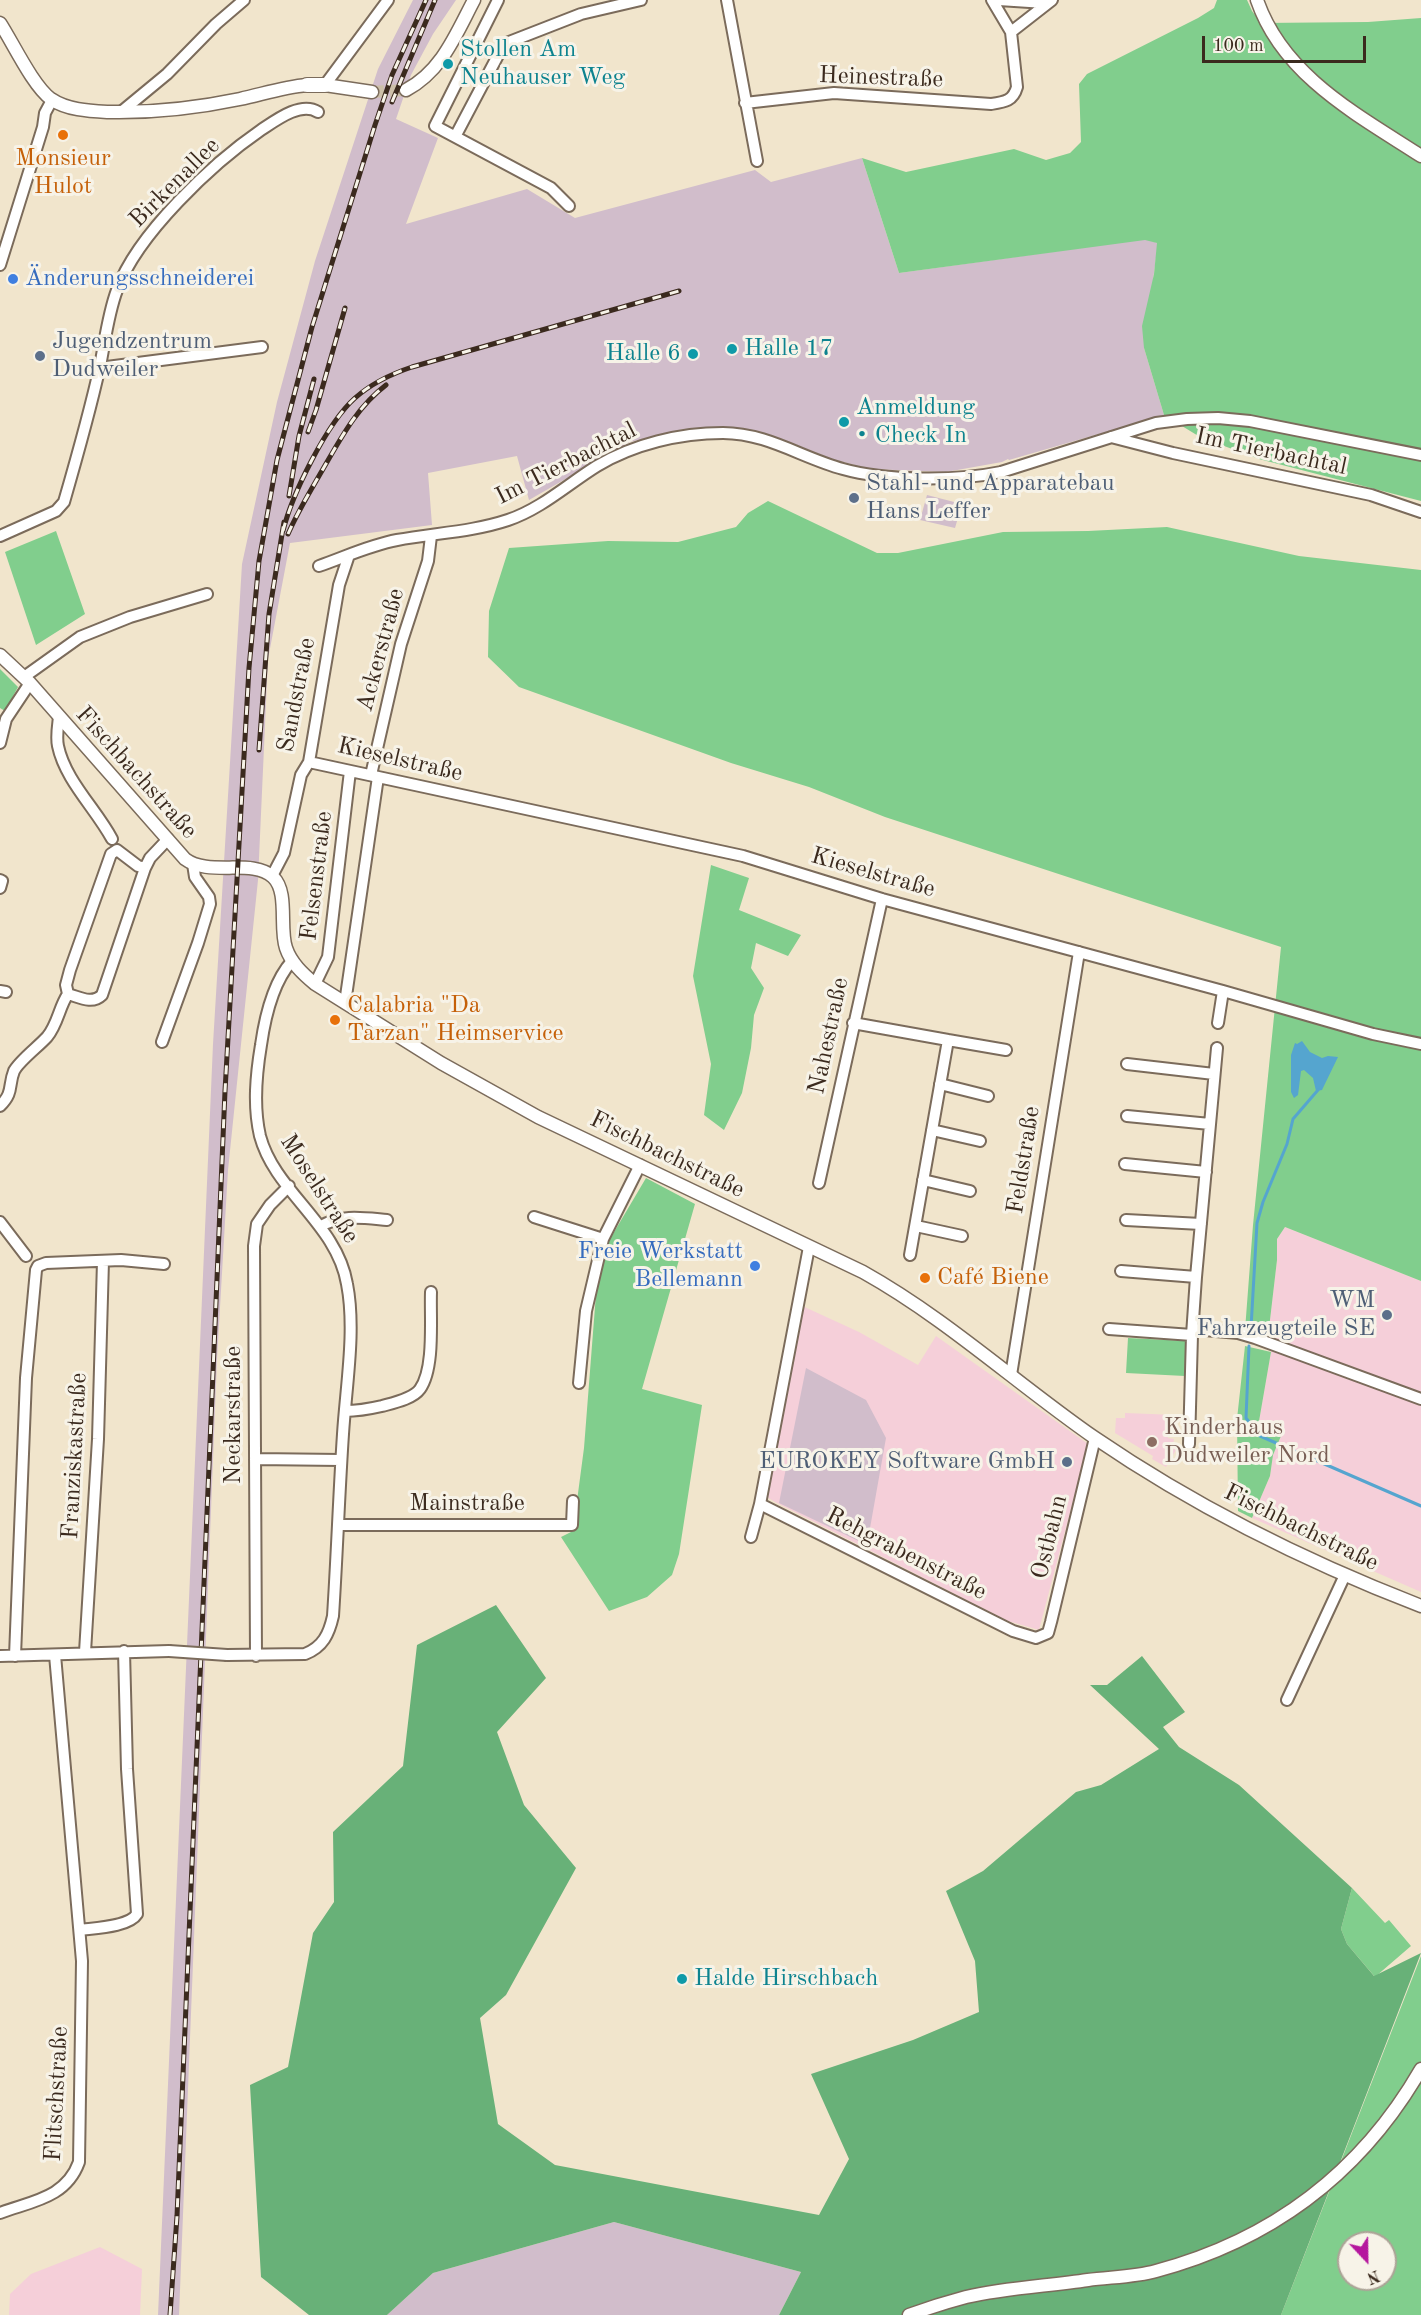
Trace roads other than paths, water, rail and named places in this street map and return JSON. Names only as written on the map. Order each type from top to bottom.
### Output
[{"type":"main road","points":[[307,85],[325,85]]},
{"type":"street","points":[[121,112],[167,74],[216,24],[244,0]]},
{"type":"street","points":[[372,92],[325,85],[388,0]]},
{"type":"street","points":[[406,90],[434,71],[474,0]]},
{"type":"street","points":[[498,0],[435,126],[456,135],[550,188],[570,206]]},
{"type":"street","points":[[456,135],[504,44],[581,14],[641,0]]},
{"type":"street","points":[[727,0],[744,103],[757,161]]},
{"type":"street","points":[[992,0],[1011,32],[1048,2]]},
{"type":"street","points":[[999,0],[1048,2]]},
{"type":"street","points":[[1257,0],[1272,32],[1284,50],[1311,79],[1345,106],[1421,156]]},
{"type":"street","points":[[0,23],[41,89],[52,100],[74,108],[121,112],[189,108],[241,99],[290,86],[307,85]]},
{"type":"street","name":"Heinestraße","points":[[744,103],[834,93],[991,104],[1010,99],[1014,96],[1017,87],[1011,32]]},
{"type":"street","points":[[0,265],[43,127],[42,120],[52,100]]},
{"type":"street","name":"Birkenallee","points":[[0,536],[56,511],[64,502],[117,290],[135,256],[177,204],[255,135],[275,121],[300,109],[312,108],[318,112]]},
{"type":"street","points":[[99,368],[262,347]]},
{"type":"street","name":"Im Tierbachtal","points":[[319,566],[396,540],[431,536],[509,520],[534,508],[598,465],[627,451],[686,435],[723,433],[753,436],[842,469],[866,475],[951,478],[975,478],[1001,472],[1156,423],[1218,418],[1303,430],[1421,455]]},
{"type":"street","name":"Im Tierbachtal","points":[[1111,436],[1173,453],[1371,495],[1421,512]]},
{"type":"street","name":"Ackerstraße","points":[[345,1003],[374,776],[401,645],[428,561],[431,536]]},
{"type":"street","name":"Sandstraße","points":[[272,876],[284,853],[301,775],[309,762],[339,585],[350,555]]},
{"type":"street","points":[[0,743],[6,718],[27,680],[80,637],[130,617],[207,594]]},
{"type":"street","name":"Fischbachstraße","points":[[0,655],[27,680],[168,839],[193,864],[258,870],[272,876],[280,887],[283,935],[292,961],[315,984],[493,1093],[538,1117],[864,1272],[902,1294],[1095,1438],[1176,1489],[1251,1530],[1346,1575],[1421,1606]]},
{"type":"street","points":[[58,717],[58,744],[63,760],[112,839]]},
{"type":"street","name":"Kieselstraße","points":[[309,762],[743,856],[882,899],[1373,1034],[1421,1044]]},
{"type":"street","name":"Felsenstraße","points":[[315,984],[328,957],[350,771]]},
{"type":"street","points":[[68,994],[91,1001],[102,996],[145,868],[150,858],[168,839]]},
{"type":"street","points":[[0,1106],[12,1088],[14,1071],[48,1036],[56,1024],[68,994],[66,986],[70,970],[111,854],[117,850],[138,866],[145,868]]},
{"type":"street","points":[[162,1042],[210,904],[209,897],[195,877],[193,864]]},
{"type":"street","points":[[0,879],[2,881],[0,888]]},
{"type":"street","name":"Nahestraße","points":[[819,1183],[882,899]]},
{"type":"street","name":"Feldstraße","points":[[1011,1375],[1079,952]]},
{"type":"street","name":"Moselstraße","points":[[256,1656],[305,1654],[315,1650],[325,1641],[333,1616],[350,1333],[347,1282],[336,1252],[321,1226],[275,1168],[261,1137],[256,1096],[262,1037],[279,979],[292,961]]},
{"type":"street","points":[[1218,1023],[1223,991]]},
{"type":"street","points":[[853,1023],[1006,1050]]},
{"type":"street","points":[[910,1254],[948,1040]]},
{"type":"street","points":[[1189,1444],[1196,1277],[1217,1048]]},
{"type":"street","points":[[1127,1064],[1214,1074]]},
{"type":"street","points":[[940,1084],[988,1096]]},
{"type":"street","points":[[1127,1116],[1210,1124]]},
{"type":"street","points":[[932,1130],[980,1141]]},
{"type":"street","points":[[1125,1164],[1206,1172]]},
{"type":"street","points":[[579,1383],[586,1311],[603,1239],[640,1165]]},
{"type":"street","points":[[923,1180],[970,1191]]},
{"type":"street","name":"Neckarstraße","points":[[256,1656],[254,1246],[257,1224],[270,1205],[289,1186]]},
{"type":"street","points":[[534,1217],[603,1239]]},
{"type":"street","points":[[321,1226],[333,1219],[387,1220]]},
{"type":"street","points":[[1125,1220],[1201,1224]]},
{"type":"street","points":[[0,1222],[26,1256]]},
{"type":"street","points":[[916,1226],[962,1236]]},
{"type":"street","points":[[752,1538],[809,1247]]},
{"type":"street","points":[[15,1656],[26,1378],[38,1266],[46,1263],[121,1260],[164,1264]]},
{"type":"street","name":"Franziskastraße","points":[[85,1652],[98,1439],[103,1261]]},
{"type":"street","points":[[1121,1270],[1196,1277]]},
{"type":"street","points":[[345,1411],[357,1411],[393,1403],[419,1391],[425,1379],[429,1355],[430,1292]]},
{"type":"street","points":[[1109,1329],[1238,1333],[1421,1399]]},
{"type":"street","name":"Ostbahn","points":[[1036,1638],[1048,1633],[1095,1438]]},
{"type":"street","points":[[255,1459],[341,1460]]},
{"type":"street","name":"Mainstraße","points":[[339,1525],[572,1525],[573,1501]]},
{"type":"street","name":"Rehgrabenstraße","points":[[760,1504],[1013,1631],[1036,1638]]},
{"type":"street","points":[[1287,1700],[1346,1575]]},
{"type":"street","points":[[80,1930],[124,1923],[132,1920],[137,1914],[127,1769],[124,1651]]},
{"type":"street","points":[[0,1656],[124,1651],[256,1656]]},
{"type":"street","name":"Flitschstraße","points":[[0,2213],[55,2193],[71,2180],[79,2162],[83,1990],[80,1930],[55,1655]]},
{"type":"street","points":[[909,2315],[967,2297],[1155,2272],[1237,2241],[1279,2219],[1319,2192],[1333,2179],[1381,2129],[1421,2069]]},
{"type":"water","points":[[1302,1041],[1310,1052],[1322,1058],[1338,1057],[1322,1090],[1316,1091],[1313,1078],[1304,1070],[1301,1071],[1298,1095],[1294,1098],[1291,1092],[1291,1055],[1295,1043]]},
{"type":"waterway","points":[[1251,1328],[1257,1223],[1263,1202],[1287,1144],[1293,1119],[1318,1090]]},
{"type":"waterway","points":[[1249,1346],[1246,1418],[1260,1436],[1421,1506]]},
{"type":"tunnel","points":[[372,92],[406,90]]},
{"type":"railway","points":[[170,2315],[177,2216],[225,1091],[249,668],[259,561],[277,460],[312,327],[392,75],[426,0]]},
{"type":"railway","points":[[392,102],[435,0]]},
{"type":"railway","points":[[283,531],[302,479],[322,441],[344,409],[375,383],[412,367],[679,291]]},
{"type":"railway","points":[[308,432],[345,308]]},
{"type":"railway","points":[[289,496],[299,436],[314,379]]},
{"type":"railway","points":[[288,534],[350,424],[366,403],[386,385]]},
{"type":"railway","points":[[259,750],[269,614],[284,522]]},
{"type":"place","name":"Stollen Am Neuhauser Weg","points":[[448,64]]},
{"type":"place","name":"Monsieur Hulot","points":[[63,135]]},
{"type":"place","name":"Änderungsschneiderei","points":[[13,279]]},
{"type":"place","name":"Halle 17","points":[[732,349]]},
{"type":"place","name":"Halle 6","points":[[693,354]]},
{"type":"place","name":"Jugendzentrum Dudweiler","points":[[40,356]]},
{"type":"place","name":"Anmeldung • Check In","points":[[844,422]]},
{"type":"place","name":"Stahl- und Apparatebau Hans Leffer","points":[[854,498]]},
{"type":"place","name":"Calabria \"Da Tarzan\" Heimservice","points":[[335,1020]]},
{"type":"place","name":"Freie Werkstatt Bellemann","points":[[755,1266]]},
{"type":"place","name":"Café Biene","points":[[925,1278]]},
{"type":"place","name":"WM Fahrzeugteile SE","points":[[1387,1315]]},
{"type":"place","name":"Kinderhaus Dudweiler Nord","points":[[1152,1442]]},
{"type":"place","name":"EUROKEY Software GmbH","points":[[1067,1462]]},
{"type":"place","name":"Halde Hirschbach","points":[[682,1979]]}]
